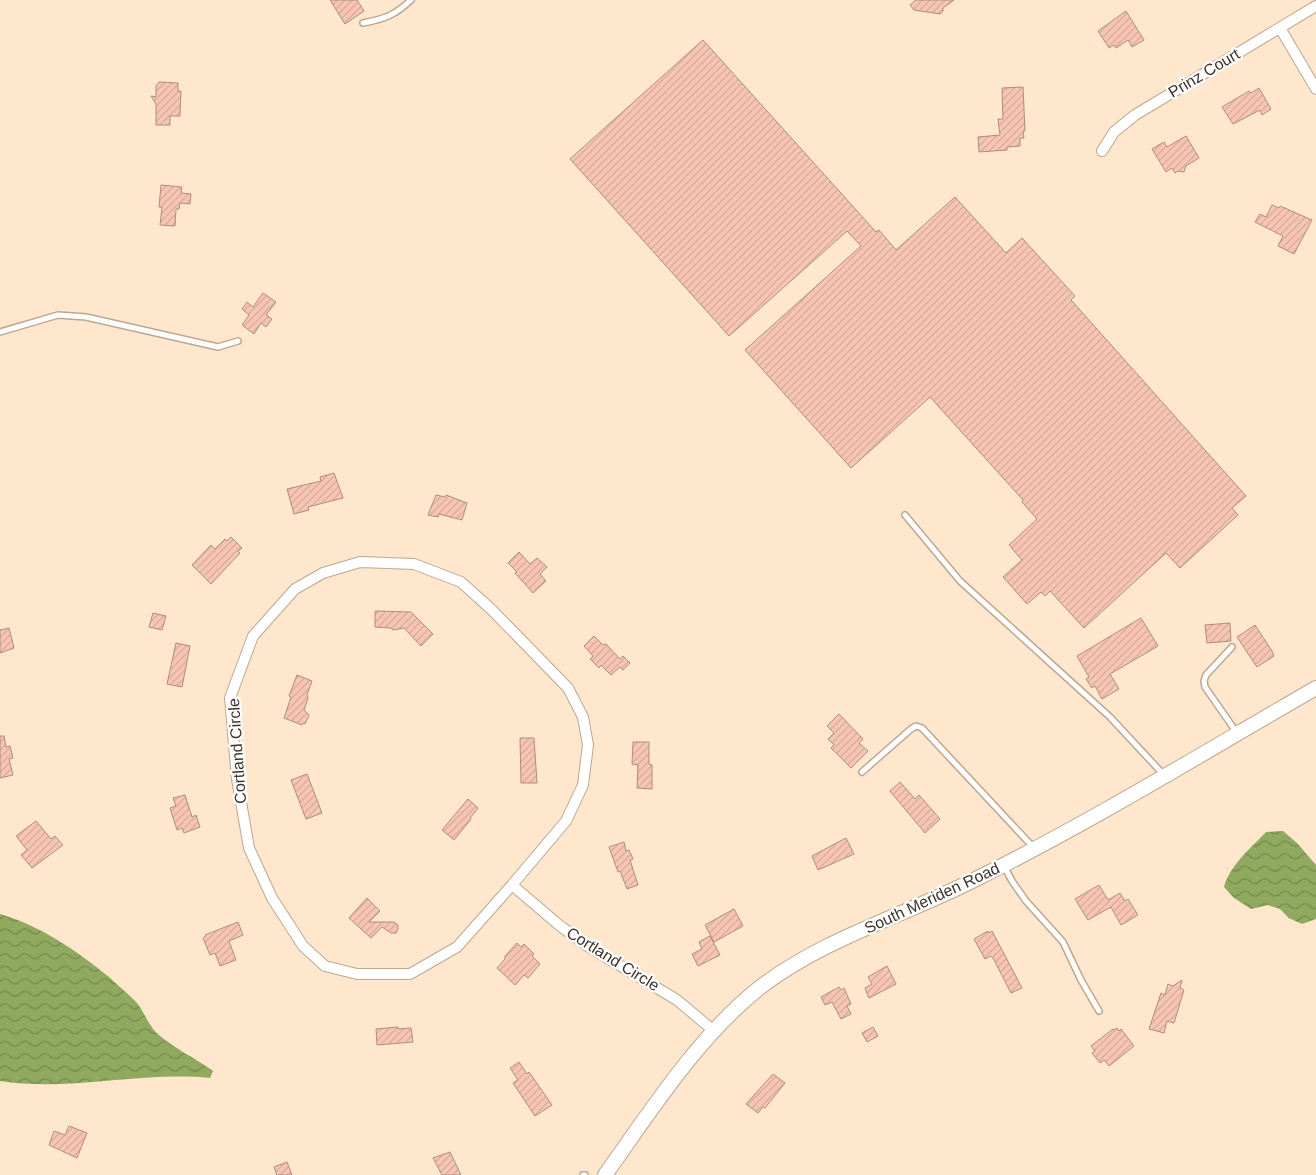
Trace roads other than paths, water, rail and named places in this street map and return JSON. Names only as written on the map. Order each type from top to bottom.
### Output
[{"type":"main road","name":"South Meriden Road","points":[[605,1175],[665,1092],[714,1031],[734,1010],[771,979],[835,942],[972,881],[1035,849],[1316,688]]},
{"type":"street","name":"Prinz Court","points":[[1102,151],[1114,132],[1135,115],[1316,6]]},
{"type":"street","points":[[1280,28],[1316,89]]},
{"type":"street","name":"Cortland Circle","points":[[360,562],[414,564],[461,582],[491,609],[568,688],[583,716],[588,745],[583,785],[566,821],[512,886],[457,947],[410,974],[357,974],[325,966],[303,946],[272,898],[249,848],[237,780],[230,698],[253,636],[295,589],[324,573],[360,562]]},
{"type":"street","name":"Cortland Circle","points":[[512,886],[586,945],[677,1000],[714,1031]]},
{"type":"lane","points":[[363,23],[386,18],[399,11],[411,0]]},
{"type":"lane","points":[[0,332],[58,315],[86,317],[218,347],[238,340]]},
{"type":"lane","points":[[905,516],[960,581],[1110,717],[1165,776]]},
{"type":"lane","points":[[1232,648],[1206,675],[1204,681],[1205,687],[1238,733]]},
{"type":"lane","points":[[862,772],[911,729],[916,726],[922,728],[1035,849]]},
{"type":"lane","points":[[1004,865],[1012,881],[1026,901],[1063,942],[1081,980],[1099,1011]]},
{"type":"water","points":[[1283,831],[1297,843],[1316,865],[1316,919],[1302,924],[1289,918],[1280,909],[1268,905],[1251,909],[1234,898],[1224,887],[1236,864],[1266,832]]},
{"type":"water","points":[[0,914],[44,932],[97,967],[131,996],[152,1028],[159,1035],[213,1071],[210,1078],[158,1077],[52,1084],[0,1081]]}]
